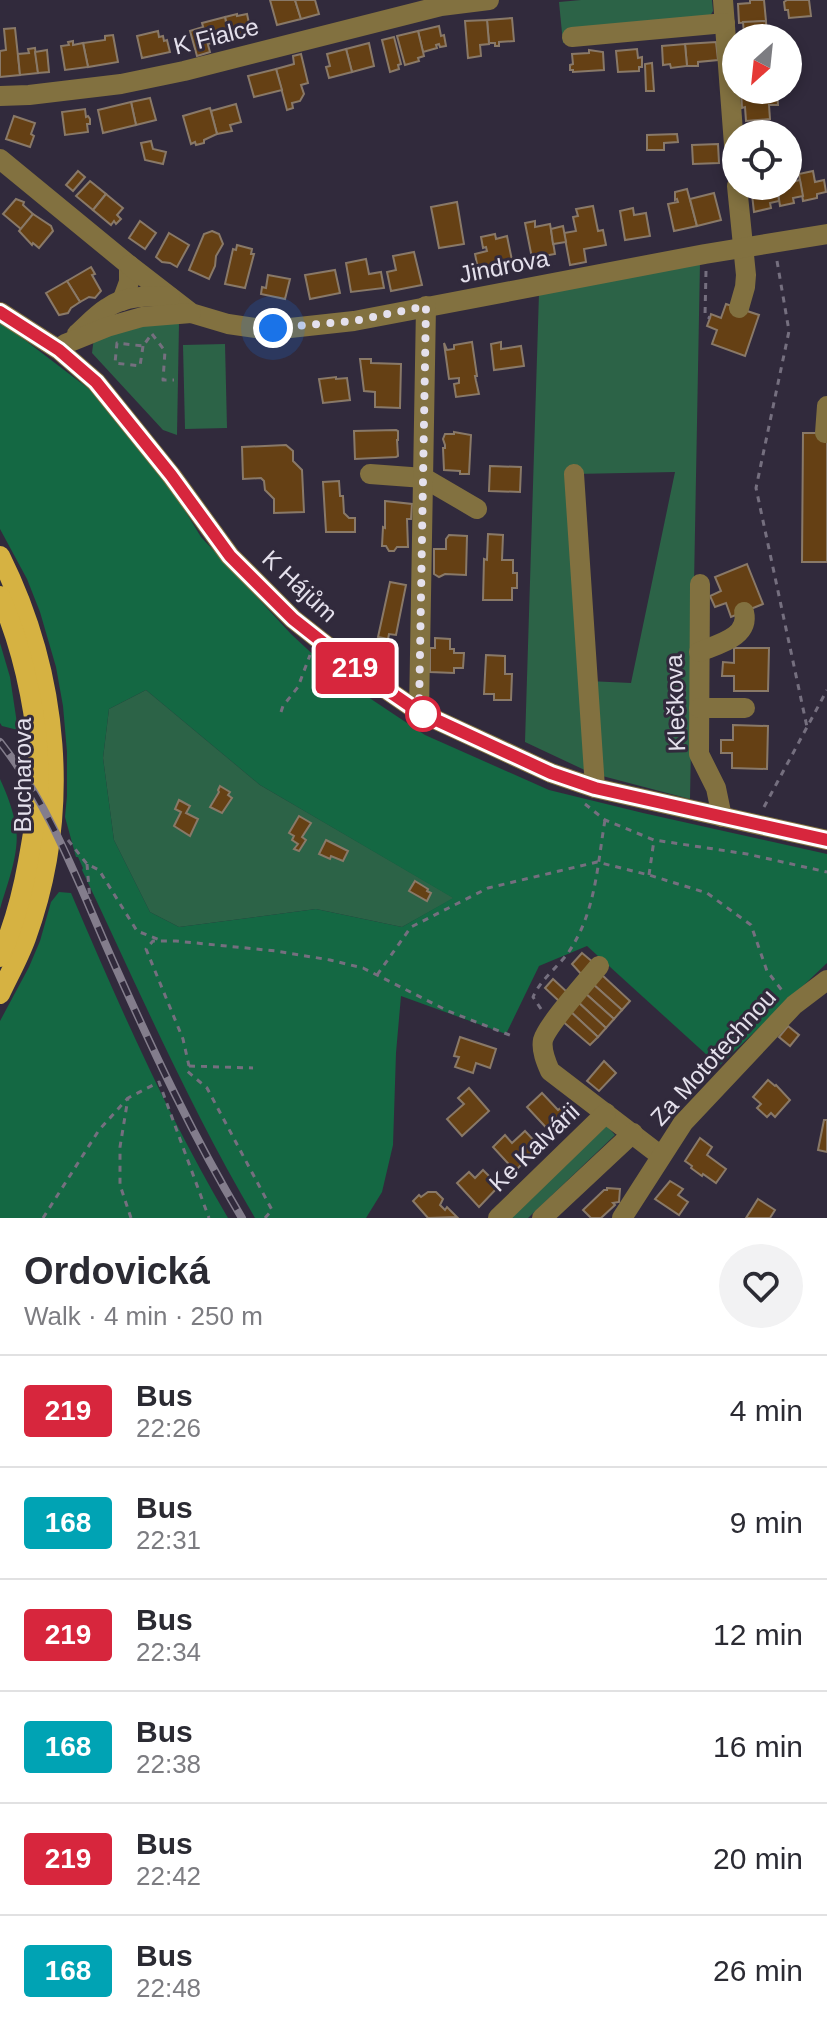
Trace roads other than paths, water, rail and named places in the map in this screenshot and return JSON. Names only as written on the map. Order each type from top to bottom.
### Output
[{"type":"main road","name":"Bucharova","points":[[0,556],[27,616],[42,670],[49,708],[54,796],[38,899],[27,937],[0,994]]},
{"type":"main road","name":"Bucharova","points":[[0,596],[11,622],[27,679],[36,744],[38,792],[35,829],[22,897],[0,957]]},
{"type":"street","name":"K Fialce","points":[[0,96],[121,84],[441,6],[489,0]]},
{"type":"street","points":[[723,0],[732,120]]},
{"type":"street","points":[[572,37],[725,23]]},
{"type":"street","name":"Jindrova","points":[[0,159],[191,313],[256,328],[290,328],[354,321],[827,234]]},
{"type":"street","points":[[738,200],[746,275],[739,308]]},
{"type":"street","points":[[122,301],[129,282],[129,265]]},
{"type":"street","points":[[62,347],[108,306],[146,296],[170,297]]},
{"type":"street","points":[[419,712],[426,306]]},
{"type":"street","name":"K Hájům","points":[[0,312],[62,347],[96,382],[171,475],[230,556],[293,619],[355,668],[419,712],[551,773],[588,795],[722,817],[827,840]]},
{"type":"street","name":"Jindrova","points":[[62,347],[107,327],[142,317],[191,313]]},
{"type":"street","points":[[825,433],[827,406]]},
{"type":"street","points":[[370,474],[424,478],[477,509]]},
{"type":"street","points":[[574,474],[588,795]]},
{"type":"street","name":"Klečkova","points":[[700,584],[699,754],[716,788],[722,817]]},
{"type":"street","points":[[699,652],[736,635],[746,620],[744,612]]},
{"type":"street","points":[[699,708],[745,708]]},
{"type":"street","points":[[599,966],[552,1025],[543,1040],[544,1057],[550,1071],[661,1156]]},
{"type":"street","name":"Za Mototechnou","points":[[622,1218],[683,1123],[794,1005],[827,980]]},
{"type":"street","name":"Ke Kalvárii","points":[[498,1218],[606,1113]]},
{"type":"street","points":[[542,1218],[633,1133]]},
{"type":"railway","points":[[0,742],[51,823],[160,1063],[207,1157],[242,1218]]}]
